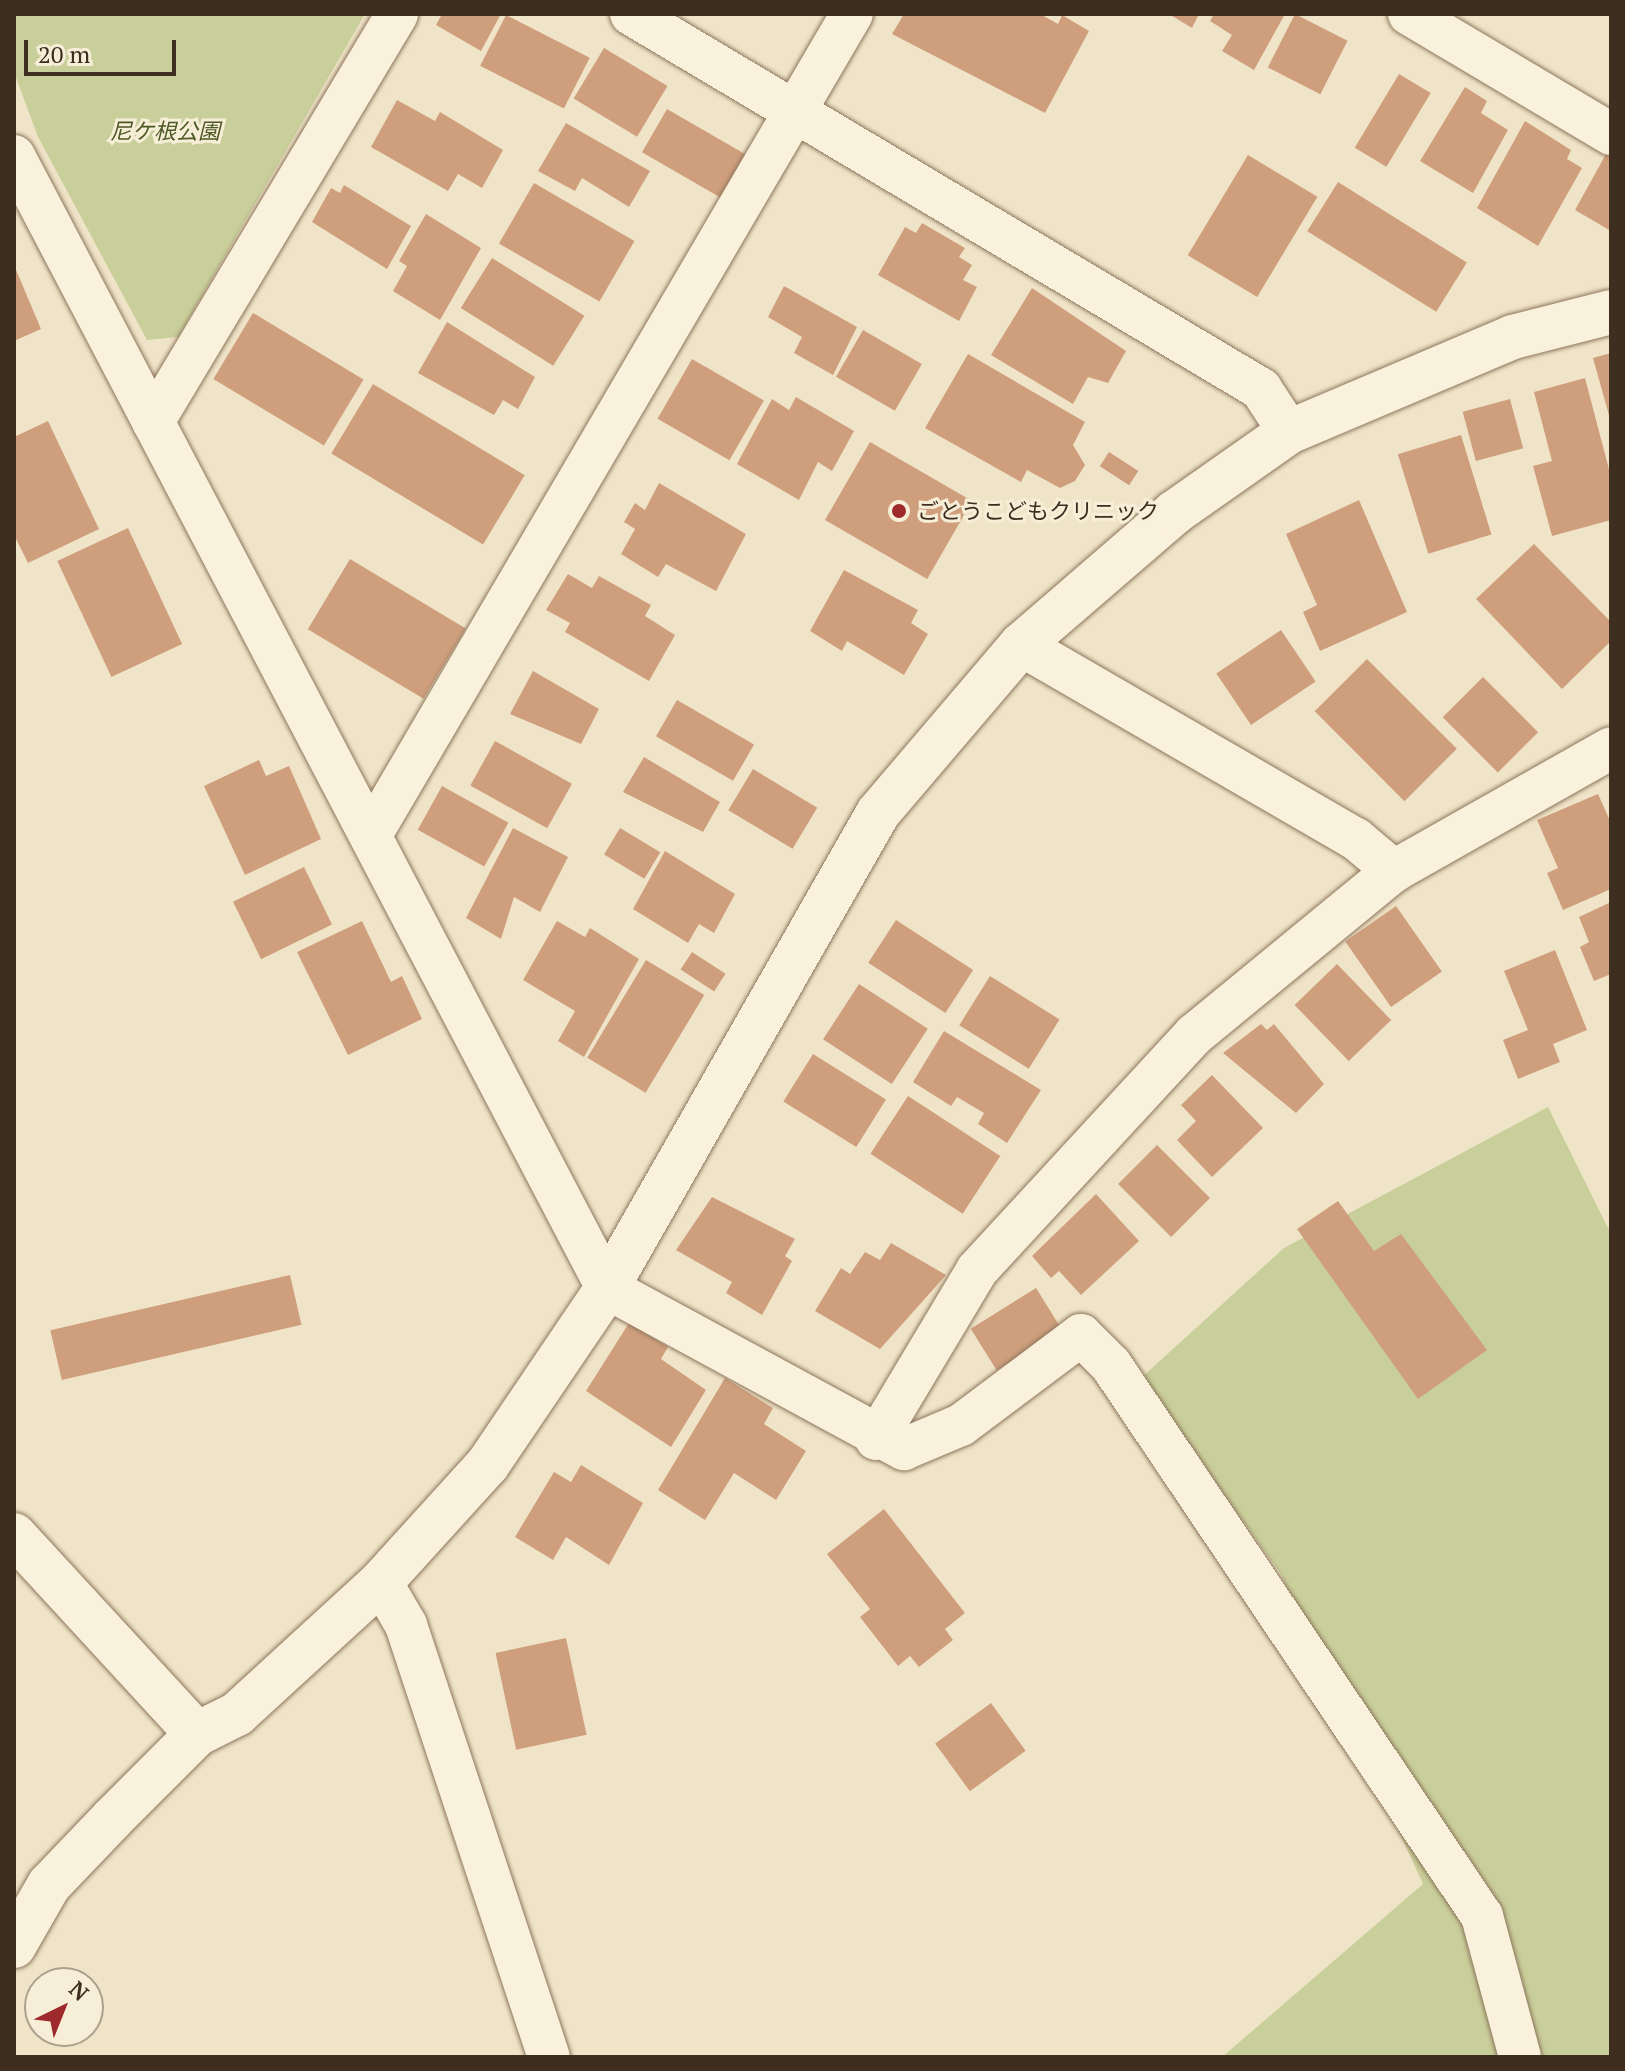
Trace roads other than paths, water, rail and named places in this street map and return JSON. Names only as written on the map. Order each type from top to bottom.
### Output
[{"type":"street","points":[[153,422],[397,14]]},
{"type":"street","points":[[631,14],[798,109],[1261,389],[1289,432]]},
{"type":"street","points":[[372,833],[852,14]]},
{"type":"street","points":[[1409,14],[1611,134]]},
{"type":"street","points":[[14,156],[372,833],[607,1288],[876,1439],[904,1449],[961,1425],[1081,1335],[1111,1365],[1482,1916],[1520,2057]]},
{"type":"street","points":[[14,1946],[49,1885],[197,1734],[237,1714],[381,1582],[488,1464],[607,1288],[878,813],[1021,645],[1175,512],[1289,432],[1501,341],[1611,312]]},
{"type":"street","points":[[1021,645],[1356,839],[1394,871]]},
{"type":"street","points":[[876,1439],[977,1270],[1194,1035],[1394,871],[1611,748]]},
{"type":"street","points":[[14,1535],[197,1734]]},
{"type":"street","points":[[381,1582],[406,1625],[549,2057]]},
{"type":"place","name":"ごとうこどもクリニック","points":[[899,511]]},
{"type":"park label","name":"尼ケ根公園","points":[[165,131]]}]
